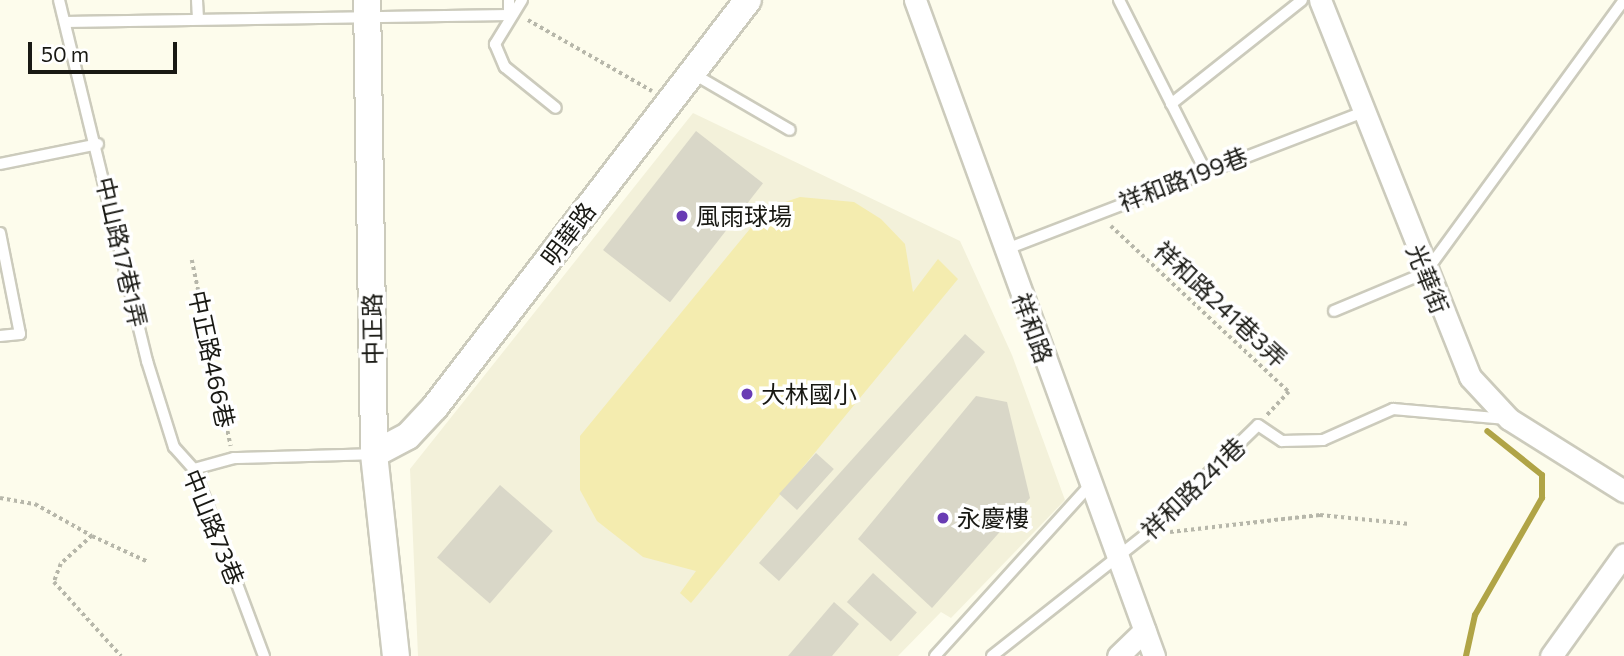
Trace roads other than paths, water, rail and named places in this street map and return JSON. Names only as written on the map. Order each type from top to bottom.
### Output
[{"type":"street","name":"明華路","points":[[374,454],[408,436],[435,407],[748,0]]},
{"type":"street","name":"祥和路","points":[[915,0],[1154,656]]},
{"type":"street","name":"光華街","points":[[1320,0],[1425,273],[1471,377],[1509,419],[1624,491]]},
{"type":"street","name":"中正路","points":[[367,8],[374,454],[396,656]]},
{"type":"street","points":[[1551,656],[1624,554]]},
{"type":"street","points":[[1118,656],[1145,630]]},
{"type":"lane","name":"中山路17巷1弄","points":[[59,0],[98,144],[147,361]]},
{"type":"lane","points":[[197,0],[198,19]]},
{"type":"lane","points":[[509,0],[509,15]]},
{"type":"lane","points":[[522,0],[509,15],[495,44],[505,67],[556,108]]},
{"type":"lane","points":[[1119,0],[1205,170]]},
{"type":"lane","points":[[1171,104],[1302,0]]},
{"type":"lane","points":[[1334,311],[1425,273],[1624,1]]},
{"type":"lane","points":[[65,22],[198,19],[367,8],[509,15]]},
{"type":"lane","points":[[692,73],[790,130]]},
{"type":"lane","name":"祥和路199巷","points":[[1004,250],[1205,170],[1363,112]]},
{"type":"lane","name":"中山路17巷1弄","points":[[0,164],[98,144]]},
{"type":"lane","points":[[0,233],[20,334],[0,336]]},
{"type":"lane","name":"中山路73巷","points":[[147,361],[174,447],[194,469],[264,656]]},
{"type":"lane","name":"祥和路241巷","points":[[992,656],[1006,638],[1143,536],[1258,425],[1282,441],[1323,440],[1393,409],[1509,419]]},
{"type":"lane","name":"中正路466巷","points":[[194,469],[234,457],[374,454]]},
{"type":"lane","points":[[935,656],[1091,484]]},
{"type":"waterway","points":[[1466,656],[1475,615],[1542,498],[1542,475],[1487,431]]},
{"type":"place","name":"風雨球場","points":[[682,216]]},
{"type":"place","name":"大林國小","points":[[747,394]]},
{"type":"place","name":"永慶樓","points":[[943,518]]}]
